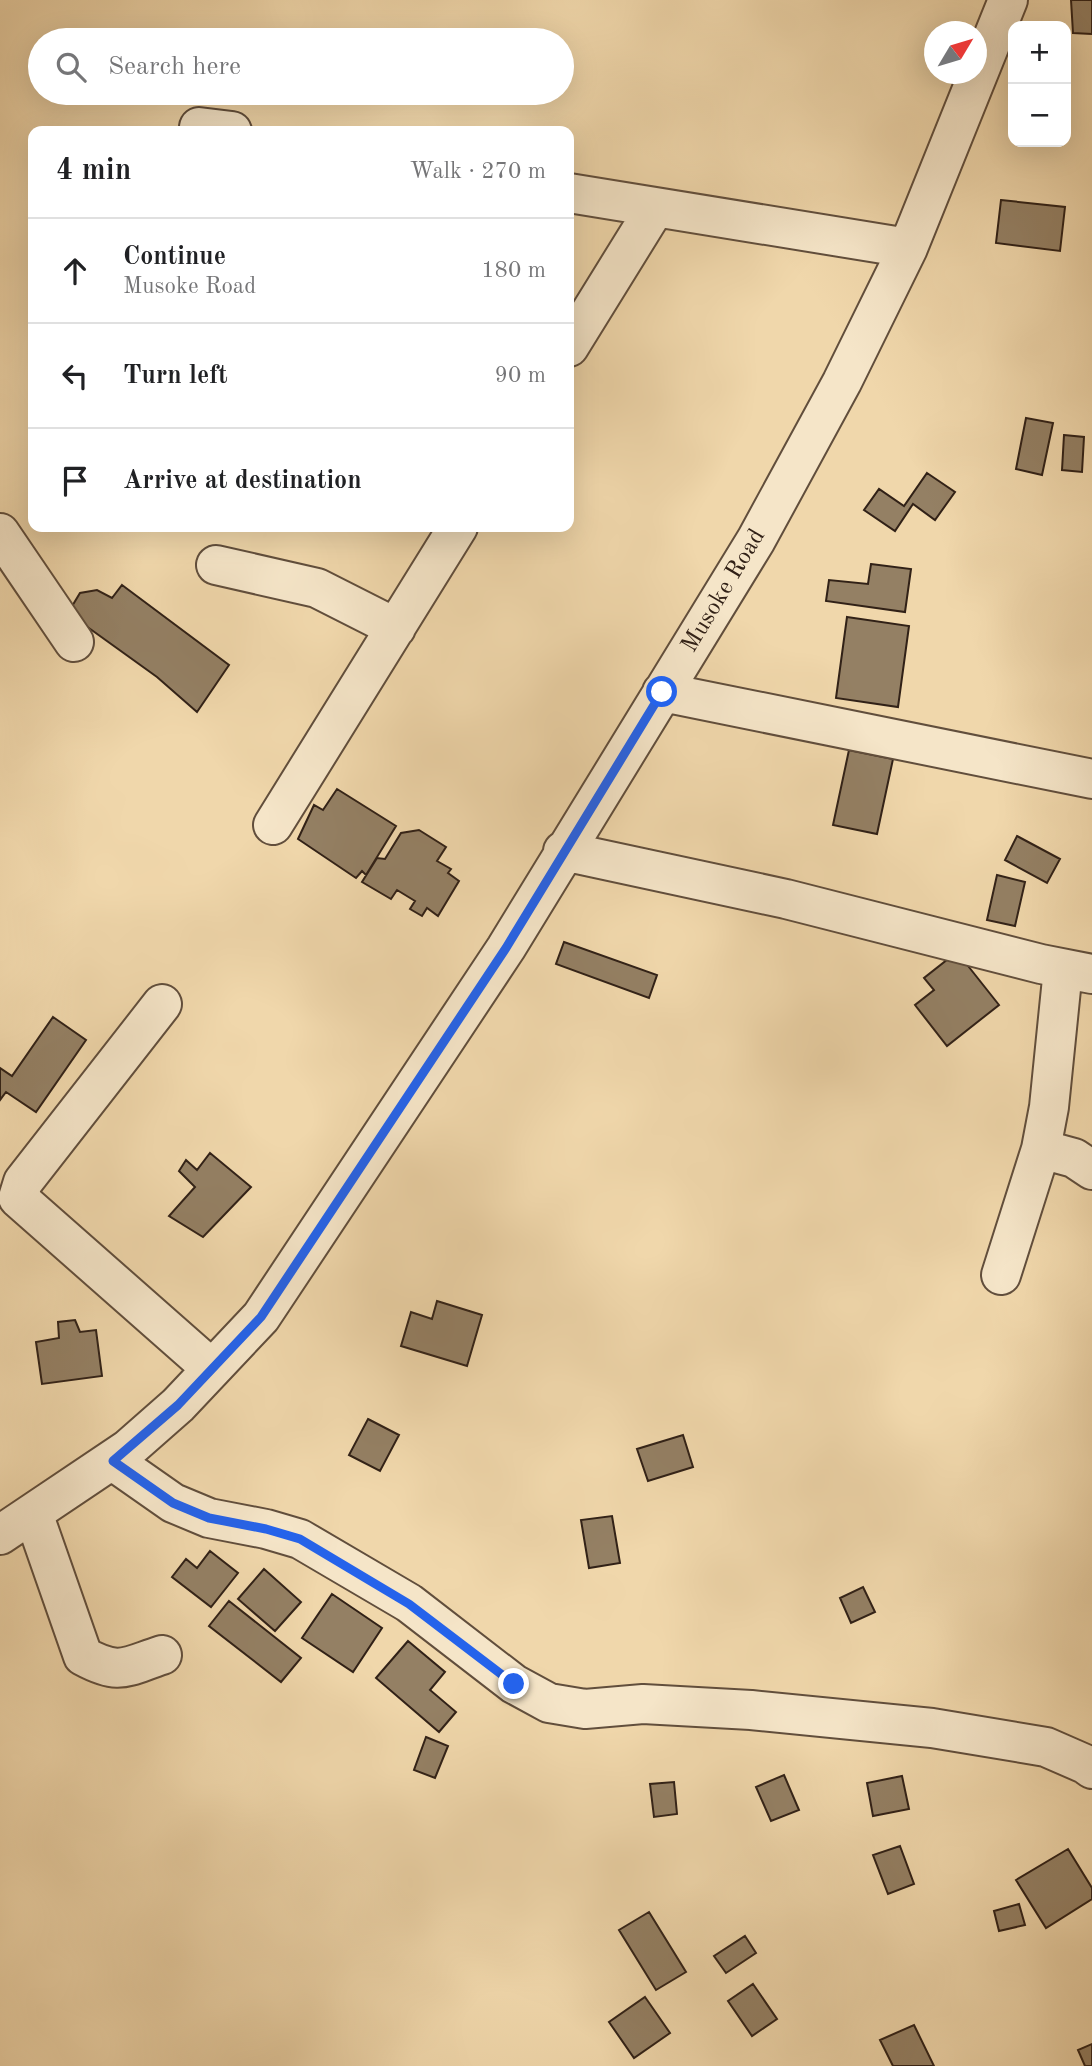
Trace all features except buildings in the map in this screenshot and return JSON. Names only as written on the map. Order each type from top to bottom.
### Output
[{"type":"street","name":"Musoke Road","points":[[0,1535],[113,1461],[178,1405],[261,1317],[506,948],[563,851],[756,541],[842,382],[908,248],[1008,0]]},
{"type":"street","points":[[574,194],[908,248]]},
{"type":"street","points":[[574,339],[655,208]]},
{"type":"street","points":[[273,825],[455,532]]},
{"type":"street","points":[[0,533],[74,642]]},
{"type":"street","points":[[216,565],[317,588],[396,628]]},
{"type":"street","points":[[662,692],[1092,779]]},
{"type":"street","points":[[563,851],[786,899],[1078,971],[1041,1149],[1001,1275]]},
{"type":"street","points":[[162,1004],[23,1182],[18,1198],[212,1369]]},
{"type":"street","points":[[1041,1149],[1074,1158],[1092,1170]]},
{"type":"street","points":[[113,1461],[173,1503],[209,1518],[300,1539],[409,1604],[514,1684],[549,1703],[585,1709],[643,1704],[751,1710],[932,1728],[1046,1747],[1092,1769]]},
{"type":"street","points":[[33,1513],[83,1656],[117,1670],[162,1655]]},
{"type":"route","points":[[514,1684],[409,1604],[300,1539],[209,1518],[173,1503],[113,1461],[178,1405],[261,1317],[506,948],[662,692]]}]
